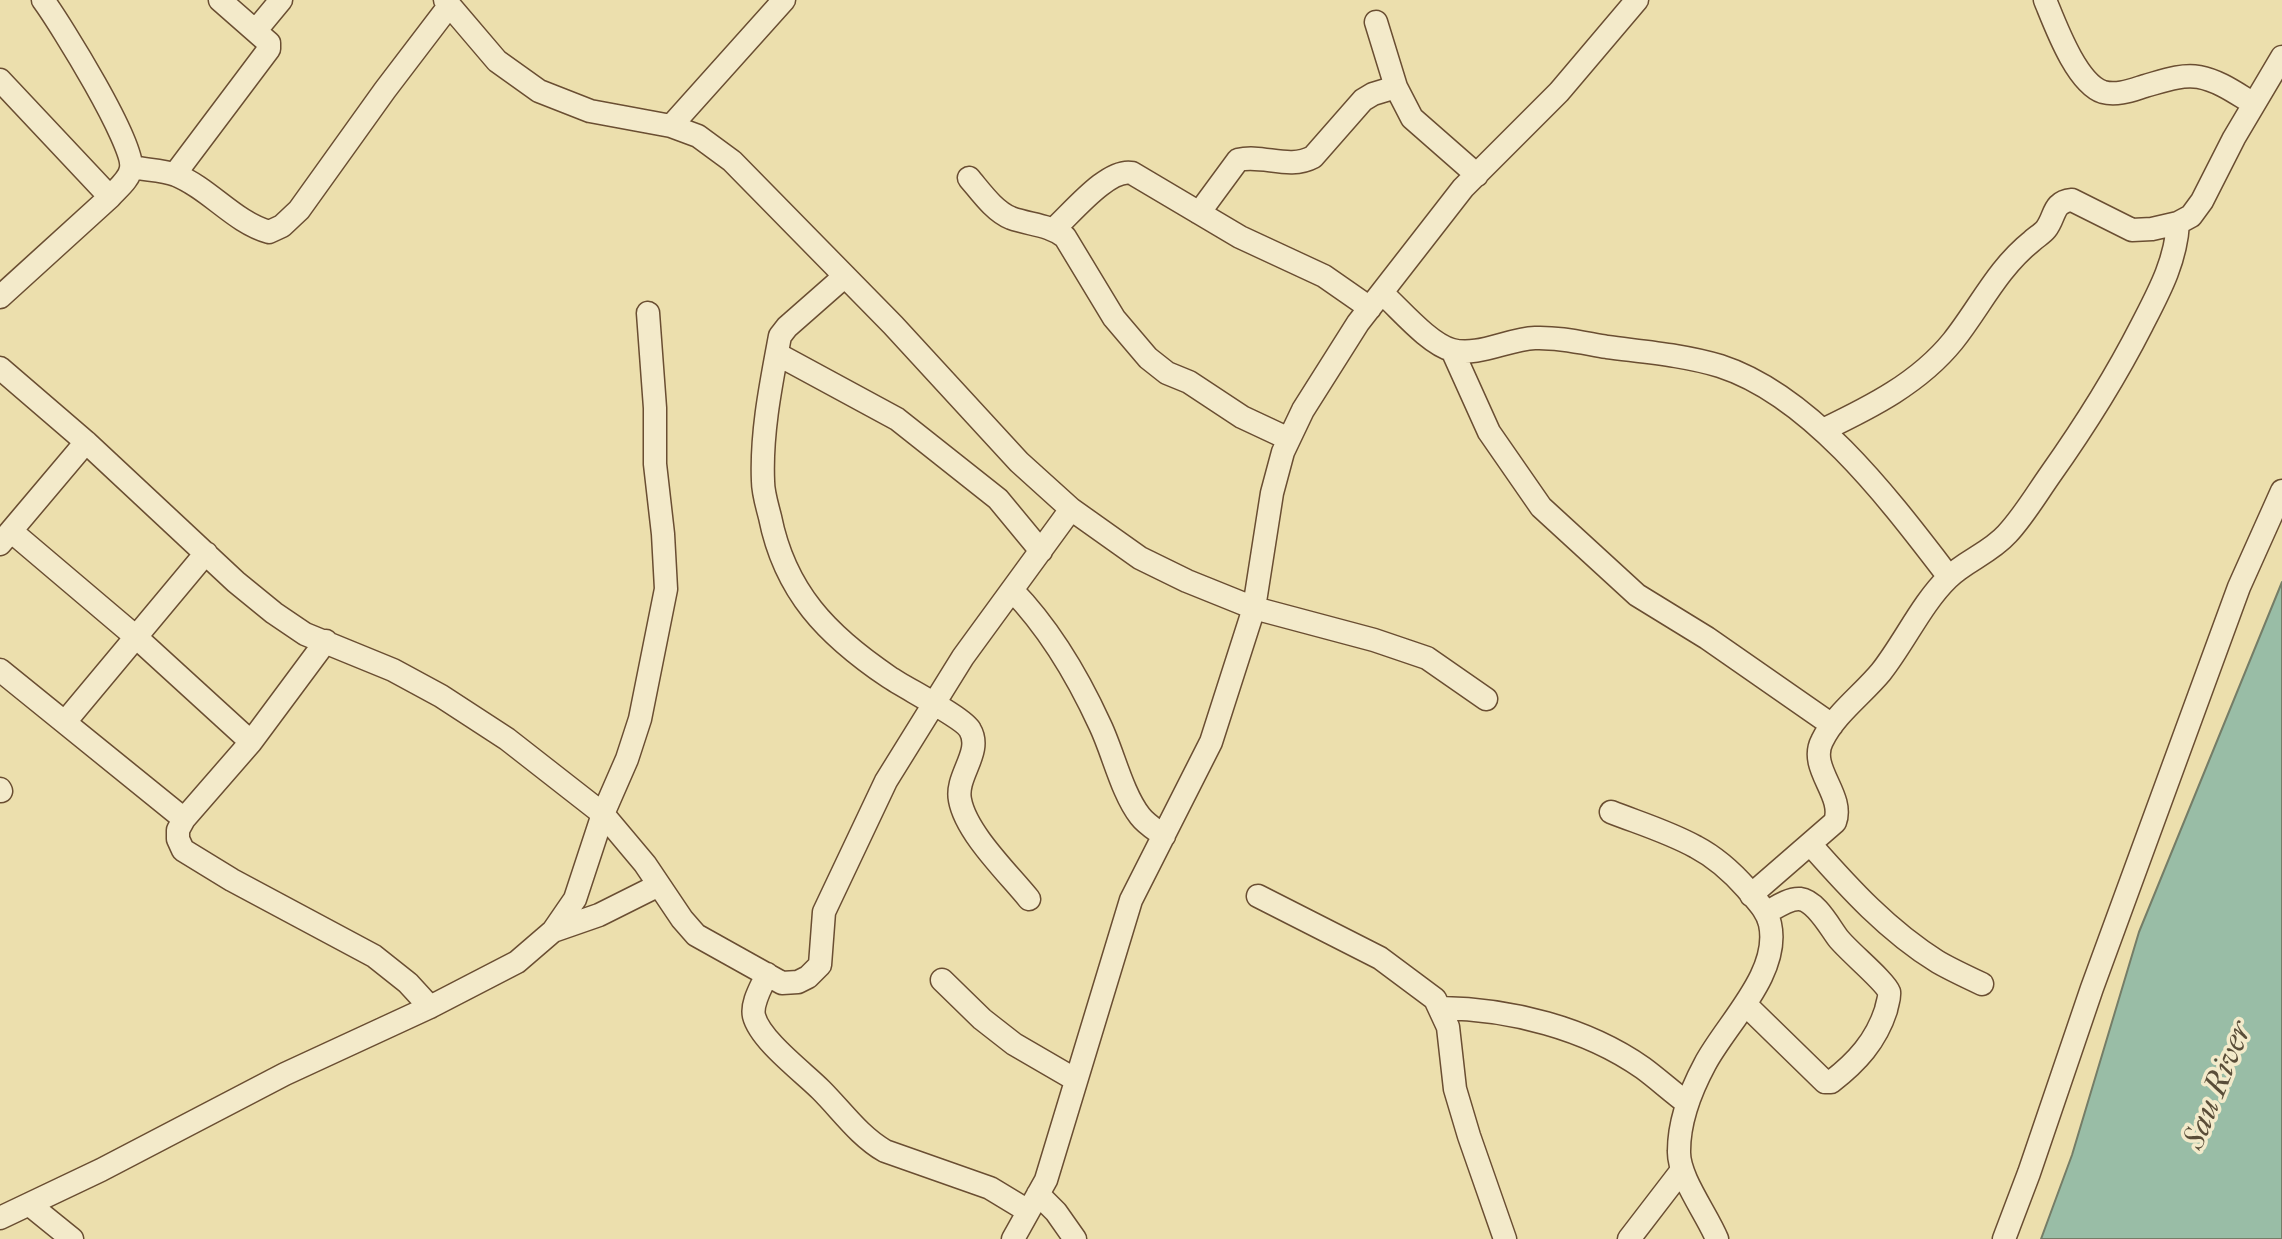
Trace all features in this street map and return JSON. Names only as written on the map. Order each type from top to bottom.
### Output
[{"type":"street","points":[[0,297],[110,197],[132,167],[128,148],[92,76],[43,0]]},
{"type":"street","points":[[175,174],[269,49],[269,43],[257,29],[220,0]]},
{"type":"street","points":[[257,29],[281,0]]},
{"type":"street","points":[[671,126],[784,0]]},
{"type":"street","points":[[1013,1239],[1046,1180],[1131,900],[1211,742],[1254,608],[1272,493],[1289,439],[1303,410],[1376,300],[1463,188],[1559,92],[1637,0]]},
{"type":"street","points":[[2045,0],[2074,61],[2091,84],[2104,92],[2120,93],[2177,77],[2198,76],[2218,83],[2254,104]]},
{"type":"street","points":[[132,167],[175,174],[215,198],[253,227],[269,232],[282,226],[299,210],[447,3],[497,61],[539,91],[590,111],[671,126],[698,136],[732,161],[845,276],[1019,462],[1071,509],[1140,558],[1254,608],[1427,658],[1486,699]]},
{"type":"street","points":[[1376,22],[1396,87],[1412,118],[1477,175]]},
{"type":"street","points":[[1823,430],[1870,408],[1923,372],[1953,341],[2004,266],[2047,228],[2056,206],[2062,201],[2072,200],[2132,230],[2178,223],[2191,216],[2282,57]]},
{"type":"street","points":[[1199,213],[1238,160],[1248,158],[1302,163],[1313,157],[1363,100],[1396,87]]},
{"type":"street","points":[[3,90],[110,197]]},
{"type":"street","points":[[1054,229],[1105,181],[1125,171],[1148,181],[1240,237],[1376,300],[1452,350],[1468,351],[1534,338],[1558,339],[1680,357],[1721,367],[1751,380],[1823,430],[1911,528],[1949,577]]},
{"type":"street","points":[[969,178],[1008,217],[1054,229],[1065,237],[1108,308],[1148,358],[1167,373],[1189,382],[1242,417],[1289,439]]},
{"type":"street","points":[[1751,895],[1828,830],[1838,815],[1818,751],[1821,742],[1832,725],[1881,671],[1949,577],[2006,536],[2106,392],[2164,281],[2177,243],[2178,223]]},
{"type":"street","points":[[845,276],[780,336],[765,436],[763,483],[774,540],[791,580],[816,617],[836,638],[931,704],[960,718],[970,730],[974,742],[959,783],[960,801],[985,846],[1029,899]]},
{"type":"street","points":[[0,1218],[285,1074],[430,1007],[517,962],[553,931],[575,899],[603,814],[627,759],[640,719],[666,589],[655,464],[655,408],[648,313]]},
{"type":"street","points":[[1452,350],[1489,432],[1541,507],[1637,595],[1707,638],[1832,725]]},
{"type":"street","points":[[777,354],[914,431],[998,499],[1041,551]]},
{"type":"street","points":[[0,368],[274,613],[305,634],[393,670],[441,696],[507,739],[603,814],[645,864],[696,935],[782,983],[798,982],[820,965],[824,912],[886,781],[931,704],[1071,509]]},
{"type":"street","points":[[86,442],[6,537],[136,637],[251,742]]},
{"type":"street","points":[[2004,1239],[2233,602],[2282,491]]},
{"type":"street","points":[[65,722],[206,553]]},
{"type":"street","points":[[1012,590],[1045,627],[1091,705],[1140,817],[1164,836]]},
{"type":"street","points":[[326,641],[251,742],[184,819],[178,830],[178,839],[183,850],[232,880],[374,956],[400,976],[430,1007]]},
{"type":"street","points":[[0,670],[184,819]]},
{"type":"street","points":[[1611,812],[1695,846],[1721,863],[1766,913],[1770,924],[1772,944],[1766,966],[1705,1064],[1687,1103],[1678,1154],[1682,1170],[1717,1239]]},
{"type":"street","points":[[1811,845],[1857,896],[1894,930],[1938,962],[1982,984]]},
{"type":"street","points":[[553,931],[599,915],[659,885]]},
{"type":"street","points":[[1258,896],[1380,958],[1424,989],[1441,1008],[1448,1027],[1455,1089],[1505,1239]]},
{"type":"street","points":[[1745,1004],[1825,1082],[1831,1082],[1862,1055],[1881,1023],[1889,999],[1884,985],[1804,900],[1791,900],[1766,913]]},
{"type":"street","points":[[767,974],[753,1012],[756,1022],[774,1045],[871,1143],[885,1151],[1056,1212],[1075,1239]]},
{"type":"street","points":[[942,980],[982,1019],[1014,1044],[1076,1080]]},
{"type":"street","points":[[1441,1008],[1519,1015],[1565,1030],[1641,1067],[1687,1103]]},
{"type":"street","points":[[1629,1239],[1682,1170]]},
{"type":"street","points":[[30,1205],[72,1239]]},
{"type":"water","name":"Sau River","points":[[2282,582],[2282,1239],[2041,1239],[2072,1155],[2139,932]]}]
